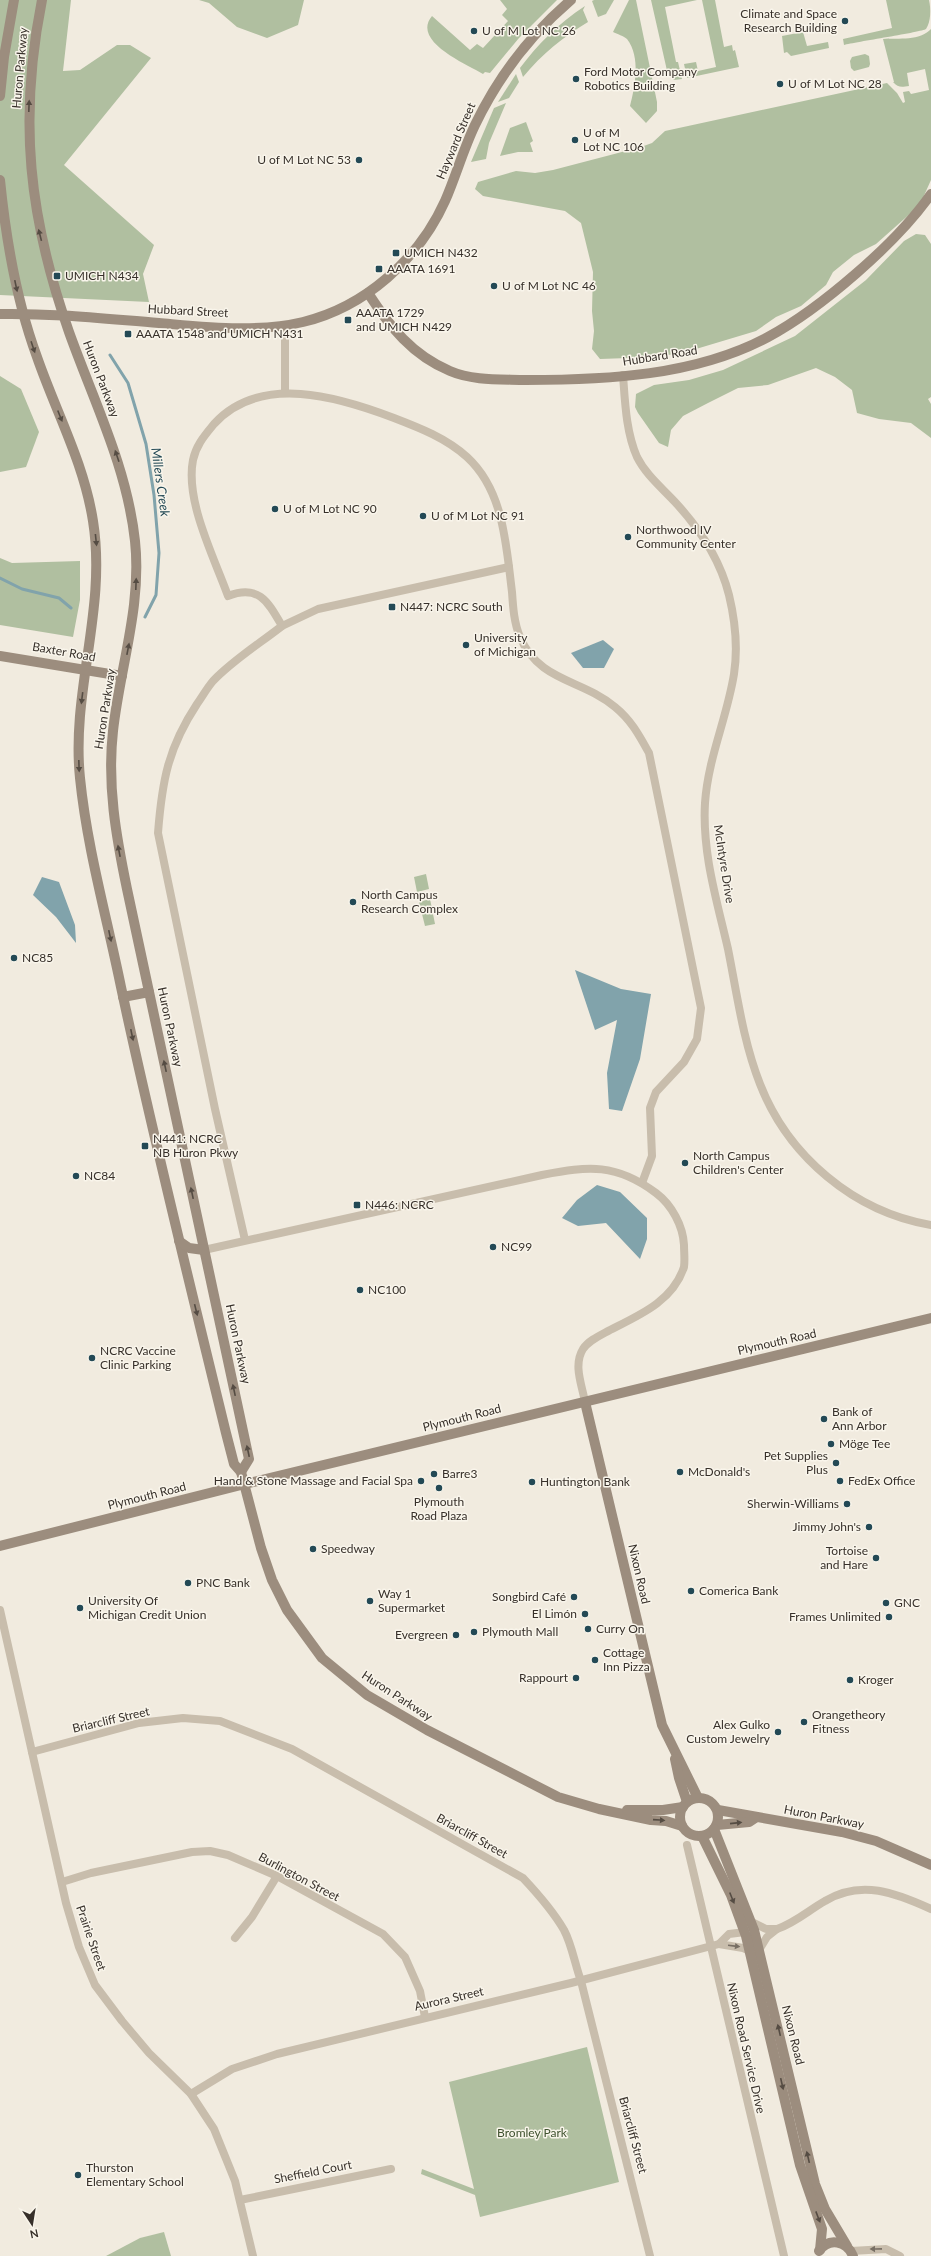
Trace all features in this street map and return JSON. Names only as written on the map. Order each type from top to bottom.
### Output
[{"type":"main road","name":"Huron Parkway","points":[[0,96],[4,57],[14,0]]},
{"type":"main road","name":"Huron Parkway","points":[[42,0],[35,39],[30,84],[29,126],[31,169],[38,228],[64,317],[116,455],[131,514],[136,561],[135,601],[112,734],[111,790],[116,838],[249,1458],[241,1472]]},
{"type":"main road","name":"Hayward Street","points":[[368,293],[407,259],[422,240],[444,202],[474,126],[494,88],[527,42],[571,0]]},
{"type":"main road","name":"Huron Parkway","points":[[0,180],[9,251],[23,314],[37,358],[83,478],[93,521],[97,549],[97,585],[79,727],[80,775],[91,845],[179,1241],[234,1464],[241,1472],[245,1484],[260,1548],[272,1580],[287,1610],[322,1658],[367,1695],[427,1730],[558,1797],[607,1810],[651,1820],[667,1821],[682,1826]]},
{"type":"main road","name":"Hubbard Road","points":[[368,293],[389,325],[402,339],[431,362],[452,372],[466,376],[553,380],[622,375],[676,368],[705,362],[748,346],[786,327],[817,305],[855,273],[891,240],[929,201]]},
{"type":"main road","name":"Hubbard Street","points":[[0,314],[23,314],[213,327],[256,327],[304,322],[368,293]]},
{"type":"main road","name":"Baxter Road","points":[[0,656],[122,676]]},
{"type":"main road","points":[[124,997],[149,992]]},
{"type":"main road","points":[[179,1241],[189,1248],[204,1250]]},
{"type":"main road","name":"Plymouth Road","points":[[0,1546],[245,1484],[931,1318]]},
{"type":"main road","name":"Nixon Road","points":[[585,1402],[662,1725],[673,1752],[698,1798]]},
{"type":"main road","name":"Nixon Road","points":[[673,1752],[685,1804]]},
{"type":"main road","points":[[698,1798],[710,1800],[718,1810],[716,1827],[702,1836],[691,1834],[682,1826],[680,1813],[685,1804],[698,1798]]},
{"type":"main road","name":"Huron Parkway","points":[[607,1810],[663,1810],[685,1804]]},
{"type":"main road","name":"Huron Parkway","points":[[718,1810],[751,1814],[755,1818],[842,1832],[876,1841],[931,1865]]},
{"type":"main road","name":"Huron Parkway","points":[[716,1827],[749,1822],[755,1818]]},
{"type":"main road","name":"Nixon Road","points":[[716,1827],[752,1922],[757,1954],[800,2165],[822,2228],[818,2253]]},
{"type":"main road","name":"Nixon Road","points":[[702,1836],[731,1895],[745,1932],[757,1954],[815,2184],[825,2209],[850,2251]]},
{"type":"main road","points":[[745,1932],[752,1939],[757,1954]]},
{"type":"main road","points":[[818,2253],[830,2243],[836,2242],[850,2251]]},
{"type":"street","points":[[283,325],[285,340],[285,394]]},
{"type":"street","name":"McIntyre Drive","points":[[622,375],[630,435],[638,459],[655,482],[702,534],[721,571],[730,602],[735,638],[734,674],[707,782],[705,830],[711,875],[746,1040],[758,1081],[779,1122],[811,1162],[832,1182],[856,1198],[882,1210],[931,1225]]},
{"type":"street","points":[[282,626],[267,601],[253,592],[240,591],[228,596],[204,532],[192,480],[193,459],[202,438],[218,420],[238,405],[261,398],[285,394],[337,398],[377,411],[442,438],[468,457],[486,482],[500,511],[509,567],[514,615],[520,637],[532,658],[550,673],[614,705],[635,726],[649,753],[701,1008],[697,1039],[684,1062],[656,1092],[650,1108],[652,1156],[642,1183]]},
{"type":"street","points":[[245,1240],[215,1109],[158,833],[161,797],[168,760],[182,728],[212,682],[233,663],[282,626],[318,610],[509,567]]},
{"type":"street","points":[[204,1250],[526,1178],[581,1168],[622,1173],[642,1183],[660,1196],[676,1215],[683,1239],[684,1266],[674,1287],[660,1302],[636,1317],[598,1337],[584,1348],[577,1363],[585,1402]]},
{"type":"street","name":"Prairie Street","points":[[0,1610],[62,1882],[79,1947],[95,1985],[144,2047],[191,2094],[214,2129],[240,2200],[253,2256]]},
{"type":"street","name":"Briarcliff Street","points":[[32,1752],[139,1723],[184,1718],[220,1721],[292,1749],[523,1878],[542,1899],[564,1931],[581,1981],[643,2221],[650,2256]]},
{"type":"street","name":"Nixon Road Service Drive","points":[[687,1845],[715,1945],[784,2256]]},
{"type":"street","name":"Burlington Street","points":[[62,1882],[91,1874],[192,1852],[210,1851],[228,1855],[277,1876],[383,1934],[405,1956],[420,1991],[425,2017]]},
{"type":"street","points":[[235,1938],[252,1917],[277,1876]]},
{"type":"street","points":[[757,1954],[767,1937],[777,1929],[793,1921],[826,1900],[845,1893],[868,1889],[890,1891],[931,1909]]},
{"type":"street","points":[[752,1922],[766,1929],[777,1929]]},
{"type":"street","name":"Aurora Street","points":[[715,1945],[729,1934],[745,1932]]},
{"type":"street","name":"Aurora Street","points":[[191,2094],[232,2069],[277,2054],[425,2017],[581,1981],[715,1945],[743,1948],[757,1954]]},
{"type":"street","name":"Sheffield Court","points":[[240,2200],[391,2169]]},
{"type":"street","points":[[850,2251],[886,2249],[900,2256]]},
{"type":"green space","points":[[0,0],[71,0],[63,71],[80,70],[117,45],[130,45],[151,58],[64,165],[154,245],[143,274],[149,302],[0,295]]},
{"type":"green space","points":[[199,0],[304,0],[298,25],[267,38],[237,27],[209,3]]},
{"type":"green space","points":[[500,0],[557,0],[519,38],[490,73],[485,72],[483,74],[454,58],[434,43],[429,34],[427,25],[432,16],[470,50],[477,44],[483,48],[508,21],[502,15],[507,9]]},
{"type":"green space","points":[[614,0],[606,14],[598,17],[592,1]]},
{"type":"green space","points":[[629,0],[636,0],[657,102],[657,111],[646,123],[630,106],[636,72],[634,54],[627,39],[613,32]]},
{"type":"green space","points":[[651,0],[697,0],[665,7],[676,62],[678,62],[682,79],[674,80],[668,75]]},
{"type":"green space","points":[[702,0],[715,0],[724,47],[732,45],[733,51],[735,50],[739,67],[687,78],[684,64],[696,62],[698,71],[716,67]]},
{"type":"green space","points":[[886,0],[929,0],[930,15],[929,23],[926,29],[844,45],[843,39],[892,28]]},
{"type":"green space","points":[[585,6],[583,10],[588,22],[553,46],[523,77],[520,68],[534,51],[550,34]]},
{"type":"green space","points":[[931,29],[931,180],[922,200],[912,212],[876,244],[854,255],[833,272],[826,285],[801,306],[776,317],[756,331],[686,352],[656,357],[600,359],[592,349],[594,331],[592,311],[593,272],[581,223],[565,211],[483,196],[475,189],[478,182],[516,171],[535,173],[553,170],[641,147],[652,143],[665,131],[887,83],[897,93],[903,103],[905,102],[903,92],[909,91],[911,94],[929,90],[925,69],[907,73],[909,86],[898,86],[893,82],[883,39],[915,37],[926,33]]},
{"type":"green space","points":[[803,32],[807,46],[828,42],[829,48],[791,56],[787,52],[784,53],[782,36]]},
{"type":"green space","points":[[865,54],[869,56],[869,67],[854,71],[851,68],[850,61],[852,57]]},
{"type":"green space","points":[[516,74],[519,82],[509,98],[498,102]]},
{"type":"green space","points":[[506,103],[489,143],[486,159],[471,162],[494,108]]},
{"type":"green space","points":[[526,122],[533,141],[530,143],[533,152],[518,152],[500,156],[510,128]]},
{"type":"green space","points":[[916,234],[925,235],[931,244],[931,397],[928,399],[931,404],[931,438],[911,423],[879,419],[857,413],[852,390],[835,377],[816,368],[768,385],[738,388],[683,416],[671,430],[668,447],[659,443],[635,407],[636,394],[654,385],[689,380],[723,370],[795,336],[866,280],[904,241]]},
{"type":"green space","points":[[0,376],[21,389],[39,432],[26,467],[0,472]]},
{"type":"green space","points":[[0,558],[12,563],[80,561],[80,600],[73,637],[0,625]]},
{"type":"green space","points":[[426,874],[429,889],[417,892],[414,877]]},
{"type":"green space","points":[[430,899],[435,924],[425,926],[419,902]]},
{"type":"green space","name":"Bromley Park","points":[[587,2047],[619,2182],[480,2217],[475,2195],[421,2174],[422,2169],[474,2189],[449,2082]]},
{"type":"green space","points":[[164,2232],[171,2256],[106,2256],[140,2238]]},
{"type":"water","points":[[603,640],[614,649],[604,668],[583,668],[571,653]]},
{"type":"water","points":[[42,877],[59,882],[75,925],[76,943],[56,917],[33,895]]},
{"type":"water","points":[[575,970],[621,989],[651,994],[640,1059],[622,1111],[609,1109],[607,1073],[617,1020],[595,1030]]},
{"type":"water","points":[[597,1185],[620,1192],[647,1218],[647,1239],[640,1259],[606,1223],[578,1226],[562,1218],[577,1200]]},
{"type":"waterway","name":"Millers Creek","points":[[110,355],[128,383],[146,444],[154,495],[159,553],[156,595],[145,617]]},
{"type":"waterway","name":"Millers Creek","points":[[0,578],[22,589],[59,598],[71,608]]},
{"type":"place","name":"Climate and Space Research Building","points":[[845,21]]},
{"type":"place","name":"U of M Lot NC 26","points":[[474,31]]},
{"type":"place","name":"Ford Motor Company Robotics Building","points":[[576,79]]},
{"type":"place","name":"U of M Lot NC 28","points":[[780,84]]},
{"type":"place","name":"U of M Lot NC 106","points":[[575,140]]},
{"type":"place","name":"U of M Lot NC 53","points":[[359,160]]},
{"type":"place","name":"UMICH N432","points":[[396,253]]},
{"type":"place","name":"AAATA 1691","points":[[379,269]]},
{"type":"place","name":"UMICH N434","points":[[57,276]]},
{"type":"place","name":"U of M Lot NC 46","points":[[494,286]]},
{"type":"place","name":"AAATA 1729 and UMICH N429","points":[[348,320]]},
{"type":"place","name":"AAATA 1548 and UMICH N431","points":[[128,334]]},
{"type":"place","name":"U of M Lot NC 90","points":[[275,509]]},
{"type":"place","name":"U of M Lot NC 91","points":[[423,516]]},
{"type":"place","name":"Northwood IV Community Center","points":[[628,537]]},
{"type":"place","name":"N447: NCRC South","points":[[392,607]]},
{"type":"place","name":"University of Michigan","points":[[466,645]]},
{"type":"place","name":"North Campus Research Complex","points":[[353,902]]},
{"type":"place","name":"NC85","points":[[14,958]]},
{"type":"place","name":"N441: NCRC NB Huron Pkwy","points":[[145,1146]]},
{"type":"place","name":"North Campus Children's Center","points":[[685,1163]]},
{"type":"place","name":"NC84","points":[[76,1176]]},
{"type":"place","name":"N446: NCRC","points":[[357,1205]]},
{"type":"place","name":"NC99","points":[[493,1247]]},
{"type":"place","name":"NC100","points":[[360,1290]]},
{"type":"place","name":"NCRC Vaccine Clinic Parking","points":[[92,1358]]},
{"type":"place","name":"Bank of Ann Arbor","points":[[824,1419]]},
{"type":"place","name":"Möge Tee","points":[[831,1444]]},
{"type":"place","name":"Pet Supplies Plus","points":[[836,1463]]},
{"type":"place","name":"McDonald's","points":[[680,1472]]},
{"type":"place","name":"Barre3","points":[[434,1474]]},
{"type":"place","name":"Hand & Stone Massage and Facial Spa","points":[[421,1481]]},
{"type":"place","name":"FedEx Office","points":[[840,1481]]},
{"type":"place","name":"Huntington Bank","points":[[532,1482]]},
{"type":"place","name":"Plymouth Road Plaza","points":[[439,1488]]},
{"type":"place","name":"Sherwin-Williams","points":[[847,1504]]},
{"type":"place","name":"Jimmy John's","points":[[869,1527]]},
{"type":"place","name":"Speedway","points":[[313,1549]]},
{"type":"place","name":"Tortoise and Hare","points":[[876,1558]]},
{"type":"place","name":"PNC Bank","points":[[188,1583]]},
{"type":"place","name":"Comerica Bank","points":[[691,1591]]},
{"type":"place","name":"Songbird Café","points":[[574,1597]]},
{"type":"place","name":"Way 1 Supermarket","points":[[370,1601]]},
{"type":"place","name":"GNC","points":[[886,1603]]},
{"type":"place","name":"University Of Michigan Credit Union","points":[[80,1608]]},
{"type":"place","name":"El Limón","points":[[585,1614]]},
{"type":"place","name":"Frames Unlimited","points":[[889,1617]]},
{"type":"place","name":"Curry On","points":[[588,1629]]},
{"type":"place","name":"Plymouth Mall","points":[[474,1632]]},
{"type":"place","name":"Evergreen","points":[[456,1635]]},
{"type":"place","name":"Cottage Inn Pizza","points":[[595,1660]]},
{"type":"place","name":"Rappourt","points":[[576,1678]]},
{"type":"place","name":"Kroger","points":[[850,1680]]},
{"type":"place","name":"Orangetheory Fitness","points":[[804,1722]]},
{"type":"place","name":"Alex Gulko Custom Jewelry","points":[[778,1732]]},
{"type":"place","name":"Thurston Elementary School","points":[[78,2175]]}]
